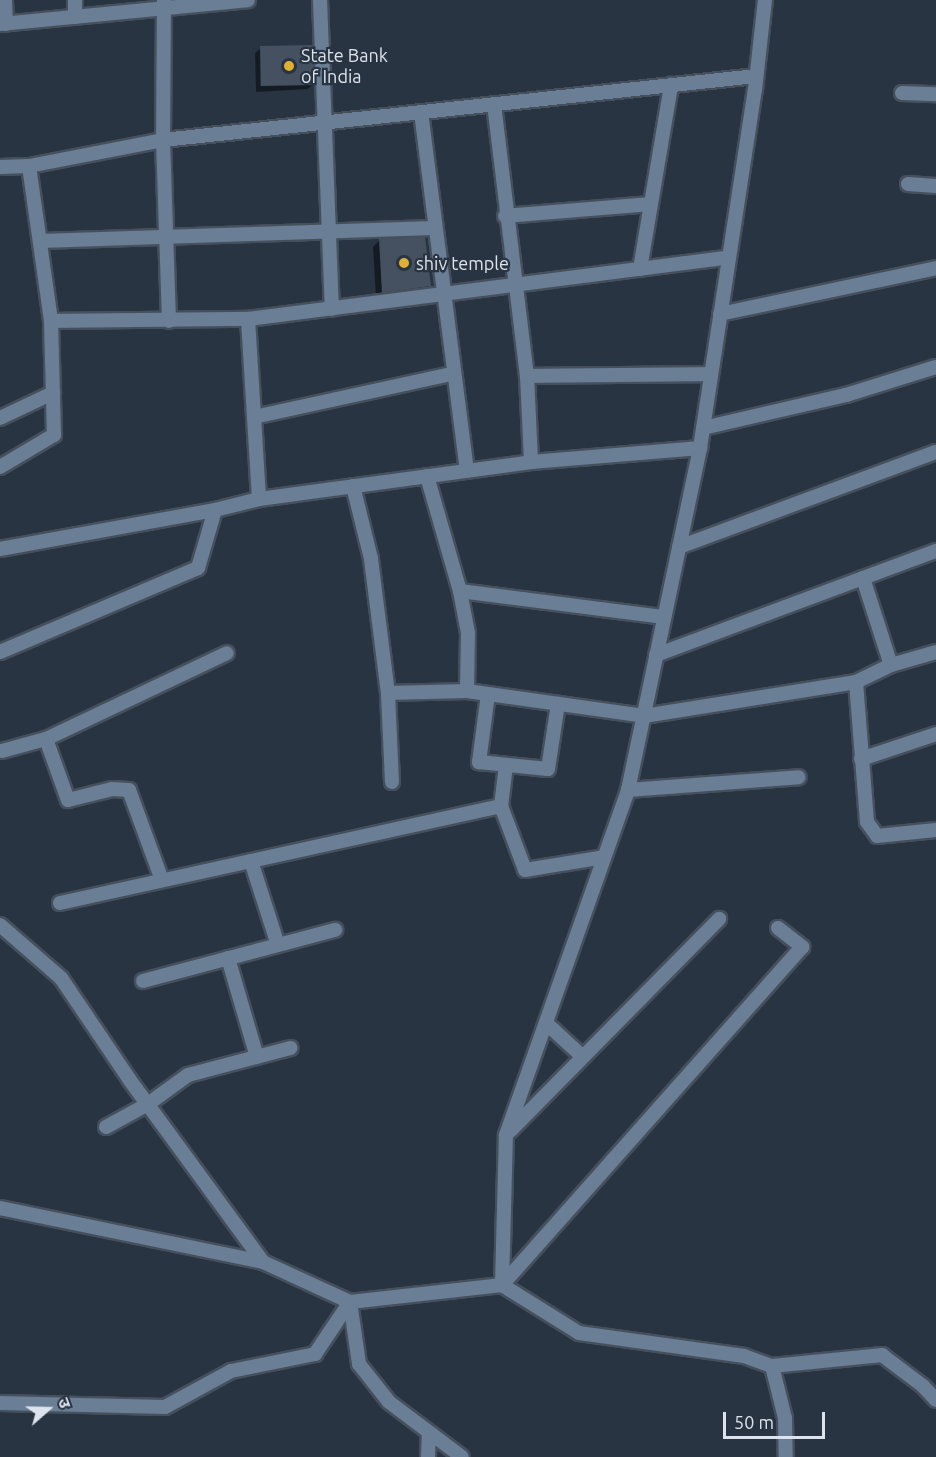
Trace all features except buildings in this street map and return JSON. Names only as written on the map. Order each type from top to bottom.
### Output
[{"type":"street","points":[[5,0],[3,24],[75,17],[164,4],[248,0]]},
{"type":"street","points":[[75,0],[75,17]]},
{"type":"street","points":[[320,0],[332,309]]},
{"type":"street","points":[[502,1285],[506,1135],[628,790],[700,448],[756,76],[765,0]]},
{"type":"street","points":[[164,4],[163,140],[169,321]]},
{"type":"street","points":[[0,167],[28,166],[163,140],[756,76]]},
{"type":"street","points":[[640,269],[671,85]]},
{"type":"street","points":[[902,93],[936,94]]},
{"type":"street","points":[[494,104],[505,216],[527,376],[531,462]]},
{"type":"street","points":[[421,112],[452,374],[467,471]]},
{"type":"street","points":[[0,467],[54,435],[51,321],[28,166]]},
{"type":"street","points":[[908,184],[936,186]]},
{"type":"street","points":[[505,216],[651,204]]},
{"type":"street","points":[[40,241],[166,234],[434,228]]},
{"type":"street","points":[[51,321],[248,320],[729,257]]},
{"type":"street","points":[[720,314],[936,268]]},
{"type":"street","points":[[248,320],[259,498]]},
{"type":"street","points":[[703,428],[846,394],[936,367]]},
{"type":"street","points":[[254,417],[452,374]]},
{"type":"street","points":[[527,376],[711,374]]},
{"type":"street","points":[[0,418],[53,393]]},
{"type":"street","points":[[0,549],[215,510],[259,498],[531,462],[700,448]]},
{"type":"street","points":[[679,547],[936,452]]},
{"type":"street","points":[[427,476],[460,591],[468,633],[467,691]]},
{"type":"street","points":[[353,486],[371,559],[388,693],[392,782]]},
{"type":"street","points":[[0,652],[198,568],[215,510]]},
{"type":"street","points":[[657,655],[936,551]]},
{"type":"street","points":[[863,578],[891,665]]},
{"type":"street","points":[[460,591],[664,617]]},
{"type":"street","points":[[388,693],[467,691],[644,716],[856,682],[891,665],[936,652]]},
{"type":"street","points":[[1,748],[46,739],[227,653]]},
{"type":"street","points":[[856,682],[867,822],[877,836],[936,830]]},
{"type":"street","points":[[488,694],[479,762],[548,770],[558,704]]},
{"type":"street","points":[[861,759],[936,734]]},
{"type":"street","points":[[46,739],[68,800],[112,789],[129,790],[162,880]]},
{"type":"street","points":[[506,765],[501,806],[525,870],[604,857]]},
{"type":"street","points":[[628,790],[799,777]]},
{"type":"street","points":[[60,903],[501,806]]},
{"type":"street","points":[[251,861],[278,945]]},
{"type":"street","points":[[506,1135],[719,919]]},
{"type":"street","points":[[0,925],[61,978],[148,1104],[263,1262]]},
{"type":"street","points":[[502,1285],[802,947],[778,928]]},
{"type":"street","points":[[143,981],[335,930]]},
{"type":"street","points":[[228,958],[257,1057]]},
{"type":"street","points":[[546,1023],[583,1057]]},
{"type":"street","points":[[106,1127],[148,1104],[188,1076],[290,1048]]},
{"type":"street","points":[[0,1208],[263,1262],[350,1302],[502,1285],[579,1333],[744,1356],[772,1366],[882,1355],[931,1388],[936,1400]]},
{"type":"street","points":[[0,1403],[165,1407],[231,1371],[315,1354],[350,1302]]},
{"type":"street","points":[[350,1302],[359,1364],[389,1402],[462,1457]]},
{"type":"street","points":[[772,1366],[785,1418],[786,1457]]},
{"type":"street","points":[[428,1457],[429,1434]]},
{"type":"place","name":"State Bank of India","points":[[289,66]]},
{"type":"place","name":"shiv temple","points":[[404,263]]}]
